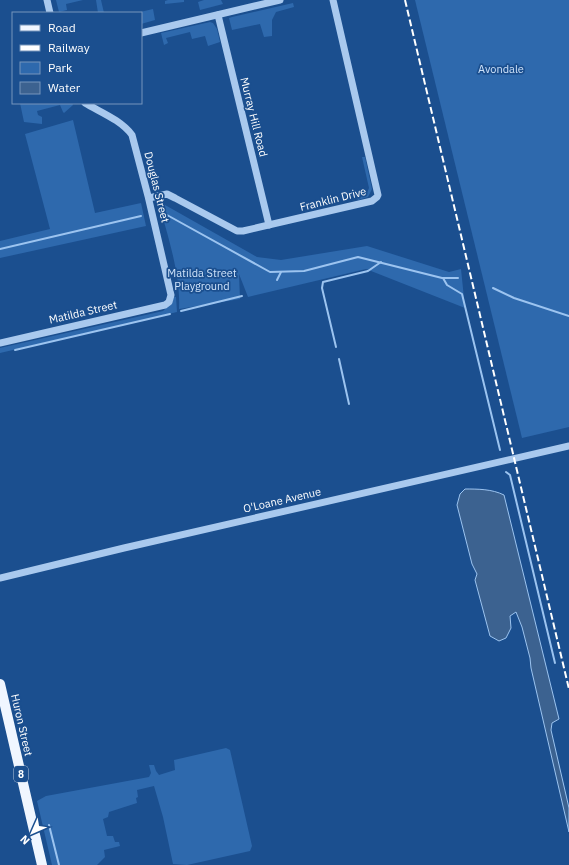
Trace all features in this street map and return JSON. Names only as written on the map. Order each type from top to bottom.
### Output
[{"type":"main road","name":"Huron Street","points":[[0,684],[42,865]]},
{"type":"street","points":[[47,0],[50,12]]},
{"type":"street","points":[[142,33],[280,0]]},
{"type":"street","name":"Franklin Drive","points":[[149,198],[167,194],[237,232],[244,232],[372,201],[377,197],[378,195],[333,0]]},
{"type":"street","name":"Murray Hill Road","points":[[218,15],[269,225]]},
{"type":"street","name":"Douglas Street","points":[[87,104],[128,129],[132,134],[149,198],[171,295],[169,302]]},
{"type":"street","name":"Matilda Street","points":[[0,343],[165,305],[169,302]]},
{"type":"street","name":"O'Loane Avenue","points":[[0,578],[131,546],[569,446]]},
{"type":"green space","points":[[56,0],[83,0],[66,4],[67,10],[59,12]]},
{"type":"green space","points":[[96,0],[101,0],[104,12],[98,12]]},
{"type":"green space","points":[[184,0],[184,2],[165,4],[165,1]]},
{"type":"green space","points":[[204,0],[221,0],[223,4],[200,10],[198,2]]},
{"type":"green space","name":"Avondale","points":[[415,0],[569,0],[569,427],[522,438]]},
{"type":"green space","points":[[293,3],[294,7],[276,12],[272,20],[272,36],[264,37],[260,24],[232,30],[229,18]]},
{"type":"green space","points":[[153,9],[155,20],[142,24],[142,12],[140,12]]},
{"type":"green space","points":[[210,22],[213,23],[217,29],[220,42],[208,46],[205,36],[192,39],[190,32],[166,38],[168,43],[164,45],[161,33]]},
{"type":"green space","points":[[20,104],[73,105],[64,113],[60,105],[37,111],[38,115],[42,117],[42,124],[24,122]]},
{"type":"green space","points":[[73,120],[95,213],[141,203],[146,226],[0,258],[0,241],[50,229],[25,134]]},
{"type":"green space","points":[[362,157],[365,157],[372,189],[368,197],[358,200],[357,198],[367,193],[369,188]]},
{"type":"green space","name":"Matilda Street Playground","points":[[158,201],[257,257],[281,260],[367,246],[449,272],[461,269],[465,308],[366,269],[248,297],[239,274],[240,299],[179,309],[176,268]]},
{"type":"green space","points":[[174,297],[176,297],[177,312],[0,353],[0,348],[163,311],[172,302]]},
{"type":"green space","points":[[226,748],[230,750],[252,846],[250,851],[187,865],[173,864],[163,817],[154,786],[137,790],[137,803],[109,812],[108,817],[103,819],[107,836],[113,836],[115,842],[119,842],[120,846],[104,850],[105,857],[97,865],[52,865],[37,801],[46,796],[149,777],[151,773],[149,765],[154,765],[159,775],[175,770],[174,760]]},
{"type":"water","points":[[465,489],[490,490],[504,495],[559,719],[552,723],[551,730],[569,808],[569,832],[531,668],[530,658],[522,627],[516,612],[510,616],[511,628],[506,638],[499,641],[490,636],[475,580],[477,574],[472,564],[457,505],[460,494]]},
{"type":"waterway","points":[[167,215],[270,272],[304,271],[358,257],[442,278],[458,278]]},
{"type":"waterway","points":[[0,249],[141,216]]},
{"type":"waterway","points":[[336,347],[322,288],[323,282],[368,271],[381,262]]},
{"type":"waterway","points":[[277,280],[281,272]]},
{"type":"waterway","points":[[443,278],[447,285],[462,294],[500,450]]},
{"type":"waterway","points":[[493,288],[514,298],[569,316]]},
{"type":"waterway","points":[[181,311],[242,296]]},
{"type":"waterway","points":[[15,350],[170,314]]},
{"type":"waterway","points":[[339,359],[349,404]]},
{"type":"waterway","points":[[506,472],[510,475],[555,663]]},
{"type":"waterway","points":[[49,825],[59,865]]},
{"type":"railway","points":[[405,0],[569,689]]}]
